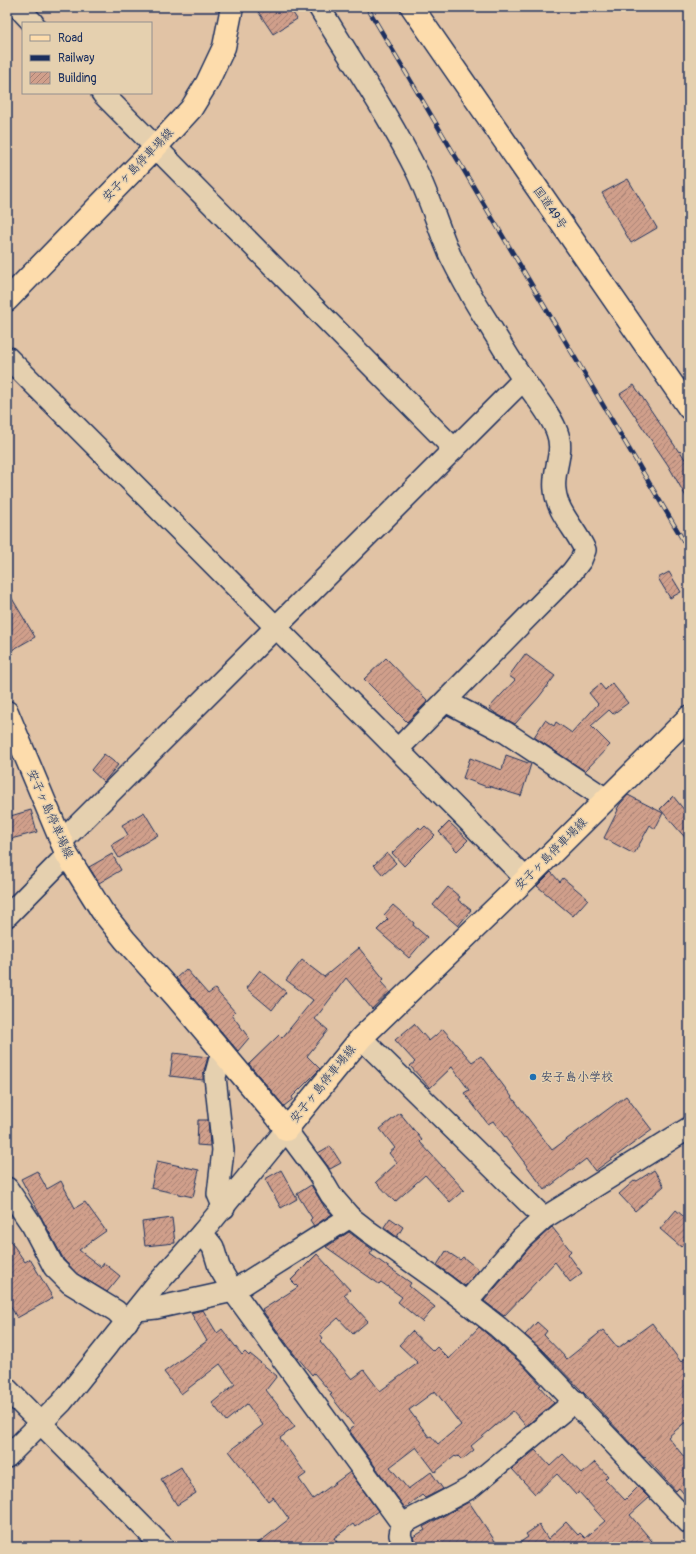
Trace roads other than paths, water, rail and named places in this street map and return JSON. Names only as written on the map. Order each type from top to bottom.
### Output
[{"type":"main road","name":"安子ヶ島停車場線","points":[[7,300],[155,148],[191,108],[207,83],[224,47],[232,7]]},
{"type":"main road","name":"国道49号","points":[[412,7],[689,408]]},
{"type":"main road","name":"安子ヶ島停車場線","points":[[7,712],[64,849],[102,911],[125,940],[222,1051],[286,1130],[362,1038],[526,879],[689,717]]},
{"type":"street","points":[[18,7],[32,22]]},
{"type":"street","points":[[319,7],[401,141],[433,208],[450,255],[469,292],[523,380],[546,412],[557,431],[560,442],[560,451],[554,488],[556,501],[580,537],[585,550],[581,560],[572,572],[398,750]]},
{"type":"street","points":[[103,94],[454,449]]},
{"type":"street","points":[[7,357],[526,879]]},
{"type":"street","points":[[9,908],[275,628],[523,380]]},
{"type":"street","points":[[447,700],[451,704],[505,732],[606,799]]},
{"type":"street","points":[[362,1038],[544,1218]]},
{"type":"street","points":[[222,1051],[215,1077],[224,1150],[218,1194],[224,1208]]},
{"type":"street","points":[[467,1302],[521,1239],[544,1218],[689,1128]]},
{"type":"street","points":[[7,1457],[62,1402],[155,1286],[224,1208],[286,1130],[318,1173],[331,1195],[350,1217],[467,1302],[531,1356],[689,1523]]},
{"type":"street","points":[[7,1188],[32,1225],[54,1267],[70,1283],[116,1311],[132,1316],[156,1308],[233,1291],[350,1217]]},
{"type":"street","points":[[202,1233],[213,1247],[219,1267],[233,1291],[402,1524],[400,1535],[404,1547]]},
{"type":"street","points":[[7,1389],[163,1547]]},
{"type":"street","points":[[402,1524],[470,1488],[575,1401]]},
{"type":"railway","points":[[367,7],[689,550]]},
{"type":"place","name":"安子島小学校","points":[[533,1077]]}]
